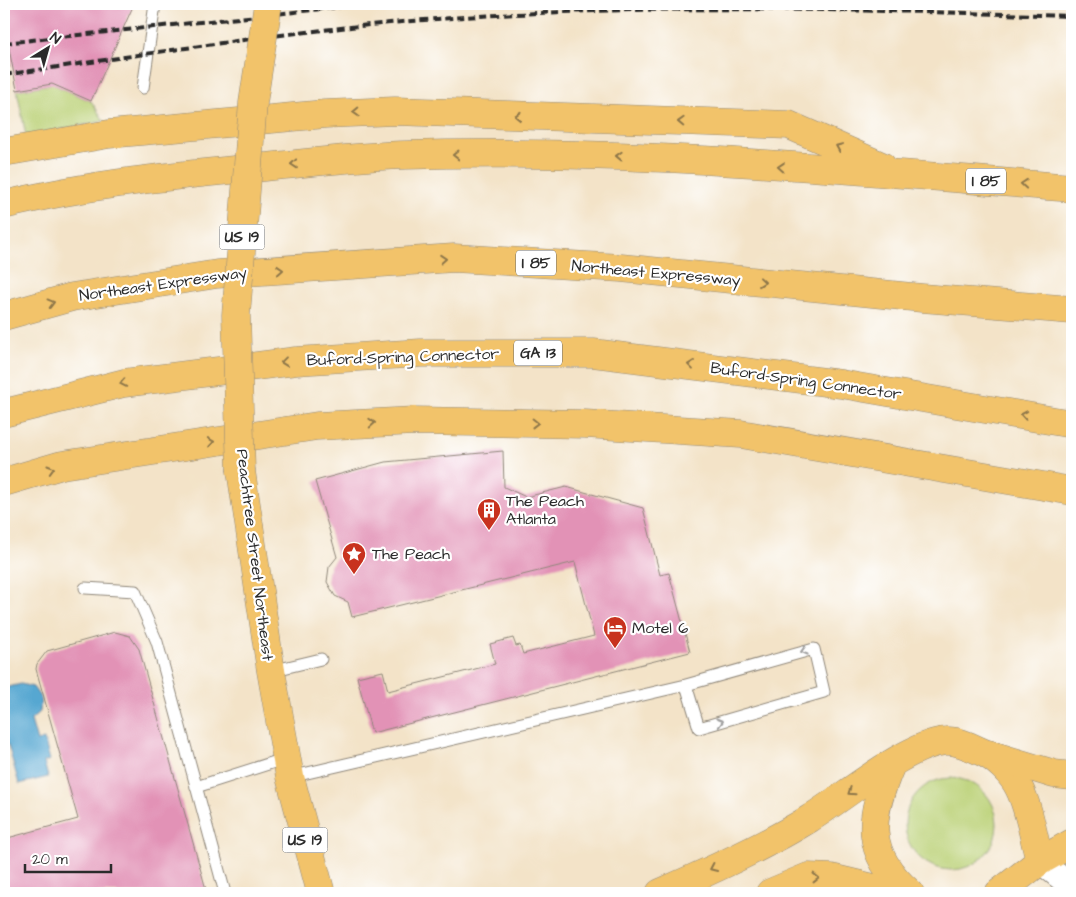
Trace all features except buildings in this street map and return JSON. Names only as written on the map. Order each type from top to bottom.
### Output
[{"type":"main road","name":"Peachtree Street Northeast","points":[[268,4],[254,102],[236,315],[242,471],[270,671],[288,768],[321,893]]},
{"type":"main road","points":[[4,152],[109,134],[325,114],[395,111],[788,126],[899,174]]},
{"type":"main road","name":"I 85","points":[[4,205],[35,197],[179,174],[403,155],[618,156],[899,174],[1072,188]]},
{"type":"main road","name":"Northeast Expressway","points":[[4,316],[72,297],[217,274],[454,258],[621,268],[912,297],[1072,310]]},
{"type":"main road","name":"Buford-Spring Connector","points":[[4,413],[124,383],[296,361],[421,353],[593,353],[841,384],[1072,424]]},
{"type":"main road","points":[[4,482],[62,465],[317,426],[415,421],[585,424],[741,434],[1072,491]]},
{"type":"main road","points":[[660,893],[808,820],[891,765],[926,745],[947,740],[966,744],[988,754],[1054,774],[1072,776]]},
{"type":"main road","points":[[988,754],[1006,770],[1019,787],[1027,807],[1040,861]]},
{"type":"main road","points":[[891,765],[875,809],[874,832],[884,861],[891,874],[910,893]]},
{"type":"main road","points":[[999,893],[1040,861],[1072,843]]},
{"type":"main road","points":[[770,893],[808,877],[832,878],[895,893]]},
{"type":"street","points":[[1040,861],[1072,887]]},
{"type":"lane","points":[[143,88],[155,4]]},
{"type":"lane","points":[[85,588],[135,591],[157,642],[225,893]]},
{"type":"lane","points":[[196,787],[686,685],[814,649],[824,692],[699,728],[686,685]]},
{"type":"lane","points":[[270,671],[321,658]]},
{"type":"path","points":[[4,67],[12,66]]},
{"type":"green space","points":[[52,84],[91,101],[104,121],[26,136],[17,90]]},
{"type":"green space","points":[[951,778],[969,782],[984,791],[993,806],[997,824],[993,842],[984,857],[969,866],[951,870],[933,866],[918,857],[909,842],[905,824],[909,806],[918,791],[933,782]]},
{"type":"water","points":[[21,684],[33,687],[41,698],[40,712],[31,720],[37,741],[44,739],[50,760],[44,762],[48,777],[19,784],[4,731],[4,688]]},
{"type":"railway","points":[[4,43],[369,4]]},
{"type":"railway","points":[[4,75],[328,29],[516,14],[675,9],[754,9],[1072,16]]},
{"type":"place","name":"The Peach Atlanta","points":[[489,531]]},
{"type":"place","name":"The Peach","points":[[354,575]]},
{"type":"place","name":"Motel 6","points":[[615,649]]}]
